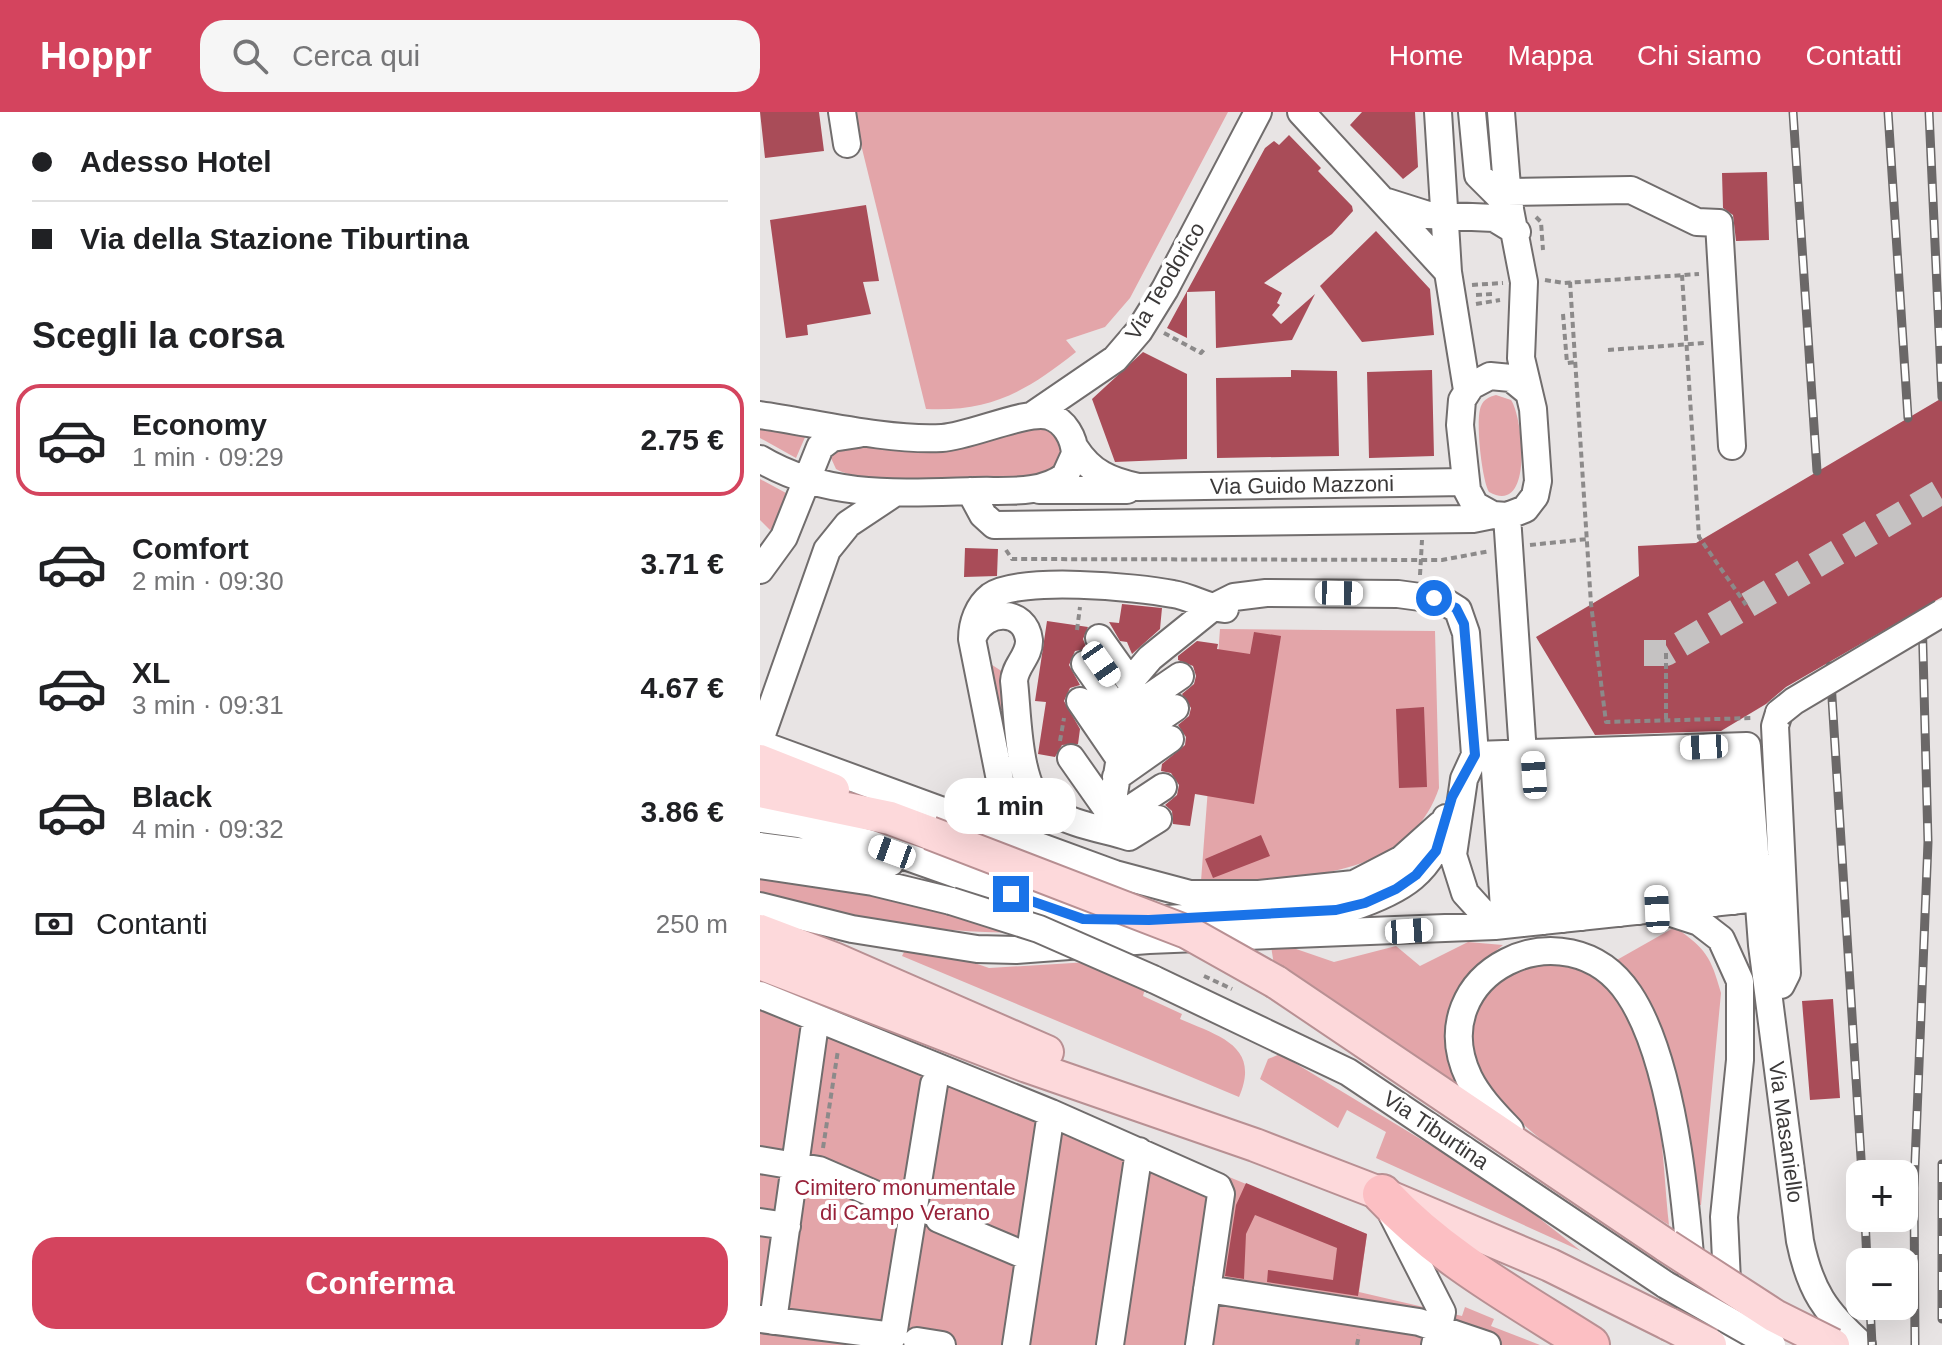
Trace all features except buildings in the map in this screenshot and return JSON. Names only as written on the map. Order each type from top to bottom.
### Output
[{"type":"highway","points":[[1382,1194],[1422,1235],[1457,1261],[1590,1345]]},
{"type":"main road","points":[[760,761],[836,791],[890,818]]},
{"type":"main road","name":"Via Tiburtina","points":[[760,791],[890,818],[1187,932],[1276,982],[1775,1316],[1833,1345]]},
{"type":"main road","points":[[760,931],[938,1003],[1255,1145]]},
{"type":"main road","points":[[760,963],[1027,1066],[1255,1145],[1382,1194],[1550,1265],[1710,1345]]},
{"type":"street","points":[[842,112],[847,144]]},
{"type":"street","name":"Via Teodorico","points":[[882,433],[944,438],[1033,415],[1115,359],[1139,331],[1165,289],[1258,112]]},
{"type":"street","points":[[1301,112],[1448,272]]},
{"type":"street","points":[[1438,112],[1448,272],[1467,390],[1460,416],[1465,482],[1475,505],[1500,515],[1586,753],[1620,913]]},
{"type":"street","points":[[1472,112],[1478,175],[1511,210]]},
{"type":"street","points":[[970,491],[983,515],[994,525],[1473,519],[1525,509],[1537,487],[1534,417],[1521,358],[1524,282],[1511,210],[1501,112]]},
{"type":"street","points":[[1384,201],[1418,213],[1489,217],[1511,210],[1631,190],[1697,222],[1719,223],[1732,446]]},
{"type":"street","points":[[1467,390],[1482,379],[1498,376],[1517,381],[1527,391]]},
{"type":"street","points":[[760,401],[807,422]]},
{"type":"street","points":[[760,415],[882,433]]},
{"type":"street","name":"Via Guido Mazzoni","points":[[1033,415],[1056,419],[1067,429],[1086,463],[1103,477],[1138,487]]},
{"type":"street","points":[[761,562],[781,544],[820,447],[828,441],[882,433]]},
{"type":"street","points":[[1031,490],[1065,476],[1072,466],[1075,448]]},
{"type":"street","name":"Via Guido Mazzoni","points":[[760,459],[806,480],[861,492],[893,494],[1465,482]]},
{"type":"street","points":[[893,494],[848,524],[829,546],[764,711],[760,742],[1136,881],[1177,892],[1324,890],[1354,884],[1402,859],[1445,819]]},
{"type":"street","points":[[1030,841],[1001,785],[973,646],[973,626],[983,605],[990,597],[1012,587],[1125,587],[1190,597],[1212,608]]},
{"type":"street","points":[[1119,762],[1150,658],[1212,608],[1234,597],[1255,593],[1384,594],[1446,602],[1461,614],[1468,643],[1586,753],[1620,913]]},
{"type":"street","points":[[1740,1060],[1787,973],[1775,726],[1769,716],[1942,613]]},
{"type":"street","points":[[973,646],[975,631],[991,616],[1011,617],[1024,626],[1029,647],[1016,669],[1014,681],[1027,784],[1036,800],[1049,811],[1119,762],[1170,739]]},
{"type":"street","points":[[1082,693],[1119,762]]},
{"type":"street","points":[[1082,693],[1119,762]]},
{"type":"street","points":[[1082,693],[1119,762]]},
{"type":"street","points":[[1082,693],[1119,762],[1131,838],[1170,739]]},
{"type":"street","points":[[1119,762],[1170,739]]},
{"type":"street","points":[[1119,762],[1170,739]]},
{"type":"street","points":[[760,819],[833,833],[1092,920],[1336,910],[1376,899],[1416,875],[1436,851],[1452,797],[1586,753],[1747,746],[1620,913],[997,950],[852,929],[760,906]]},
{"type":"street","points":[[1586,753],[1453,855],[1465,893],[1699,922],[1721,939],[1733,958],[1741,991],[1740,1060],[1730,1132],[1724,1217],[1730,1345]]},
{"type":"street","points":[[1586,753],[1620,913]]},
{"type":"street","points":[[1586,753],[1620,913]]},
{"type":"street","points":[[1586,753],[1620,913]]},
{"type":"street","points":[[1586,753],[1620,913]]},
{"type":"street","points":[[760,846],[941,870]]},
{"type":"street","name":"Via Tiburtina","points":[[760,865],[873,882],[951,901],[1064,938],[1153,979],[1348,1072],[1666,1285],[1772,1345]]},
{"type":"street","name":"Via Masaniello","points":[[1620,913],[1780,985],[1800,1241],[1812,1288],[1834,1317],[1862,1345]]},
{"type":"street","points":[[1535,1156],[1475,1088],[1463,1058],[1461,1026],[1473,992],[1489,971],[1522,954],[1556,951],[1579,956],[1610,974],[1625,988],[1641,1016],[1670,1114],[1688,1222],[1697,1345]]},
{"type":"street","points":[[760,995],[1051,1113],[1218,1187],[1221,1194],[1199,1345]]},
{"type":"street","points":[[814,1031],[808,1167],[787,1226],[766,1320],[893,1336],[911,1210],[934,1084]]},
{"type":"street","points":[[1016,1345],[1051,1113]]},
{"type":"street","points":[[1694,1297],[1699,1259],[1730,1132]]},
{"type":"street","points":[[1110,1345],[1139,1151]]},
{"type":"street","points":[[760,1160],[808,1167],[911,1210]]},
{"type":"street","points":[[1382,1194],[1442,1312],[1437,1336]]},
{"type":"street","points":[[939,1219],[1029,1257]]},
{"type":"street","points":[[760,1222],[787,1226]]},
{"type":"street","points":[[1207,1289],[1487,1345]]},
{"type":"path","points":[[1537,281],[1570,282],[1707,273]]},
{"type":"path","points":[[1682,275],[1699,537],[1746,605]]},
{"type":"path","points":[[1570,282],[1591,604],[1606,722],[1769,716]]},
{"type":"path","points":[[1471,286],[1510,283]]},
{"type":"path","points":[[1476,294],[1492,294]]},
{"type":"path","points":[[1476,304],[1499,303]]},
{"type":"path","points":[[1563,314],[1567,363],[1576,362]]},
{"type":"path","points":[[1165,333],[1201,353],[1206,347]]},
{"type":"path","points":[[1608,350],[1712,342]]},
{"type":"path","points":[[1575,353],[1584,356]]},
{"type":"path","points":[[1418,582],[1422,534]]},
{"type":"path","points":[[1522,545],[1588,539]]},
{"type":"path","points":[[1006,550],[1012,559],[1442,560],[1499,549]]},
{"type":"path","points":[[1666,653],[1666,721]]},
{"type":"path","points":[[1586,753],[1666,721]]},
{"type":"path","points":[[808,1167],[840,1040]]},
{"type":"green space","points":[[853,112],[1228,112],[1130,298],[1105,327],[1066,340],[1076,352],[1041,378],[1007,396],[970,407],[926,409]]},
{"type":"green space","points":[[1496,395],[1511,400],[1521,443],[1519,478],[1513,491],[1503,496],[1489,492],[1479,436],[1481,406]]},
{"type":"green space","points":[[760,426],[806,435],[796,458],[760,438]]},
{"type":"green space","points":[[1035,427],[1053,433],[1063,449],[1057,469],[1034,479],[875,479],[836,469],[831,458],[841,444],[958,449]]},
{"type":"green space","points":[[760,479],[786,493],[775,527],[770,530],[760,520]]},
{"type":"green space","points":[[1220,629],[1435,631],[1439,788],[1423,819],[1400,843],[1372,859],[1339,870],[1269,879],[1201,881]]},
{"type":"green space","points":[[989,663],[1003,672],[1015,771],[1008,776]]},
{"type":"green space","points":[[760,874],[908,899],[1019,933],[920,927],[824,911],[760,895]]},
{"type":"green space","points":[[1675,927],[1706,955],[1721,993],[1701,1205],[1691,1206],[1636,985],[1615,961]]},
{"type":"green space","points":[[1270,940],[1334,962],[1396,946],[1420,966],[1468,942],[1503,945],[1469,978],[1451,1009],[1448,1046],[1460,1091],[1274,965]]},
{"type":"green space","points":[[906,948],[960,958],[989,968],[1089,962],[1146,985],[1143,996],[1182,1014],[1180,1019],[1222,1038],[1240,1054],[1245,1066],[1239,1097],[902,956]]},
{"type":"green space","points":[[1528,960],[1567,963],[1588,969],[1613,991],[1631,1019],[1645,1051],[1654,1086],[1669,1225],[1541,1140],[1510,1112],[1486,1082],[1473,1052],[1478,1002],[1488,988]]},
{"type":"green space","name":"Cimitero monumentale di Campo Verano","points":[[760,983],[1367,1234],[1359,1292],[1462,1316],[1465,1307],[1494,1319],[1491,1326],[1540,1345],[760,1345]]},
{"type":"green space","points":[[1280,1054],[1498,1186],[1581,1251],[1376,1158],[1386,1132],[1347,1110],[1338,1128],[1260,1079],[1268,1059]]},
{"type":"tunnel","points":[[1644,653],[1666,653],[1942,491]]},
{"type":"railway","points":[[1793,112],[1817,471]]},
{"type":"railway","points":[[1888,112],[1908,418]]},
{"type":"railway","points":[[1929,112],[1942,397]]},
{"type":"railway","points":[[1915,1345],[1914,1188],[1928,842],[1922,613]]},
{"type":"railway","points":[[1830,666],[1861,1160]]},
{"type":"railway","points":[[1942,1164],[1942,1319]]},
{"type":"railway","points":[[1866,1232],[1866,1248]]},
{"type":"railway","points":[[1871,1320],[1872,1345]]},
{"type":"route","points":[[1011,894],[1083,919],[1149,920],[1350,908],[1406,883],[1436,851],[1452,797],[1475,755],[1464,624],[1456,608],[1434,598]]}]
